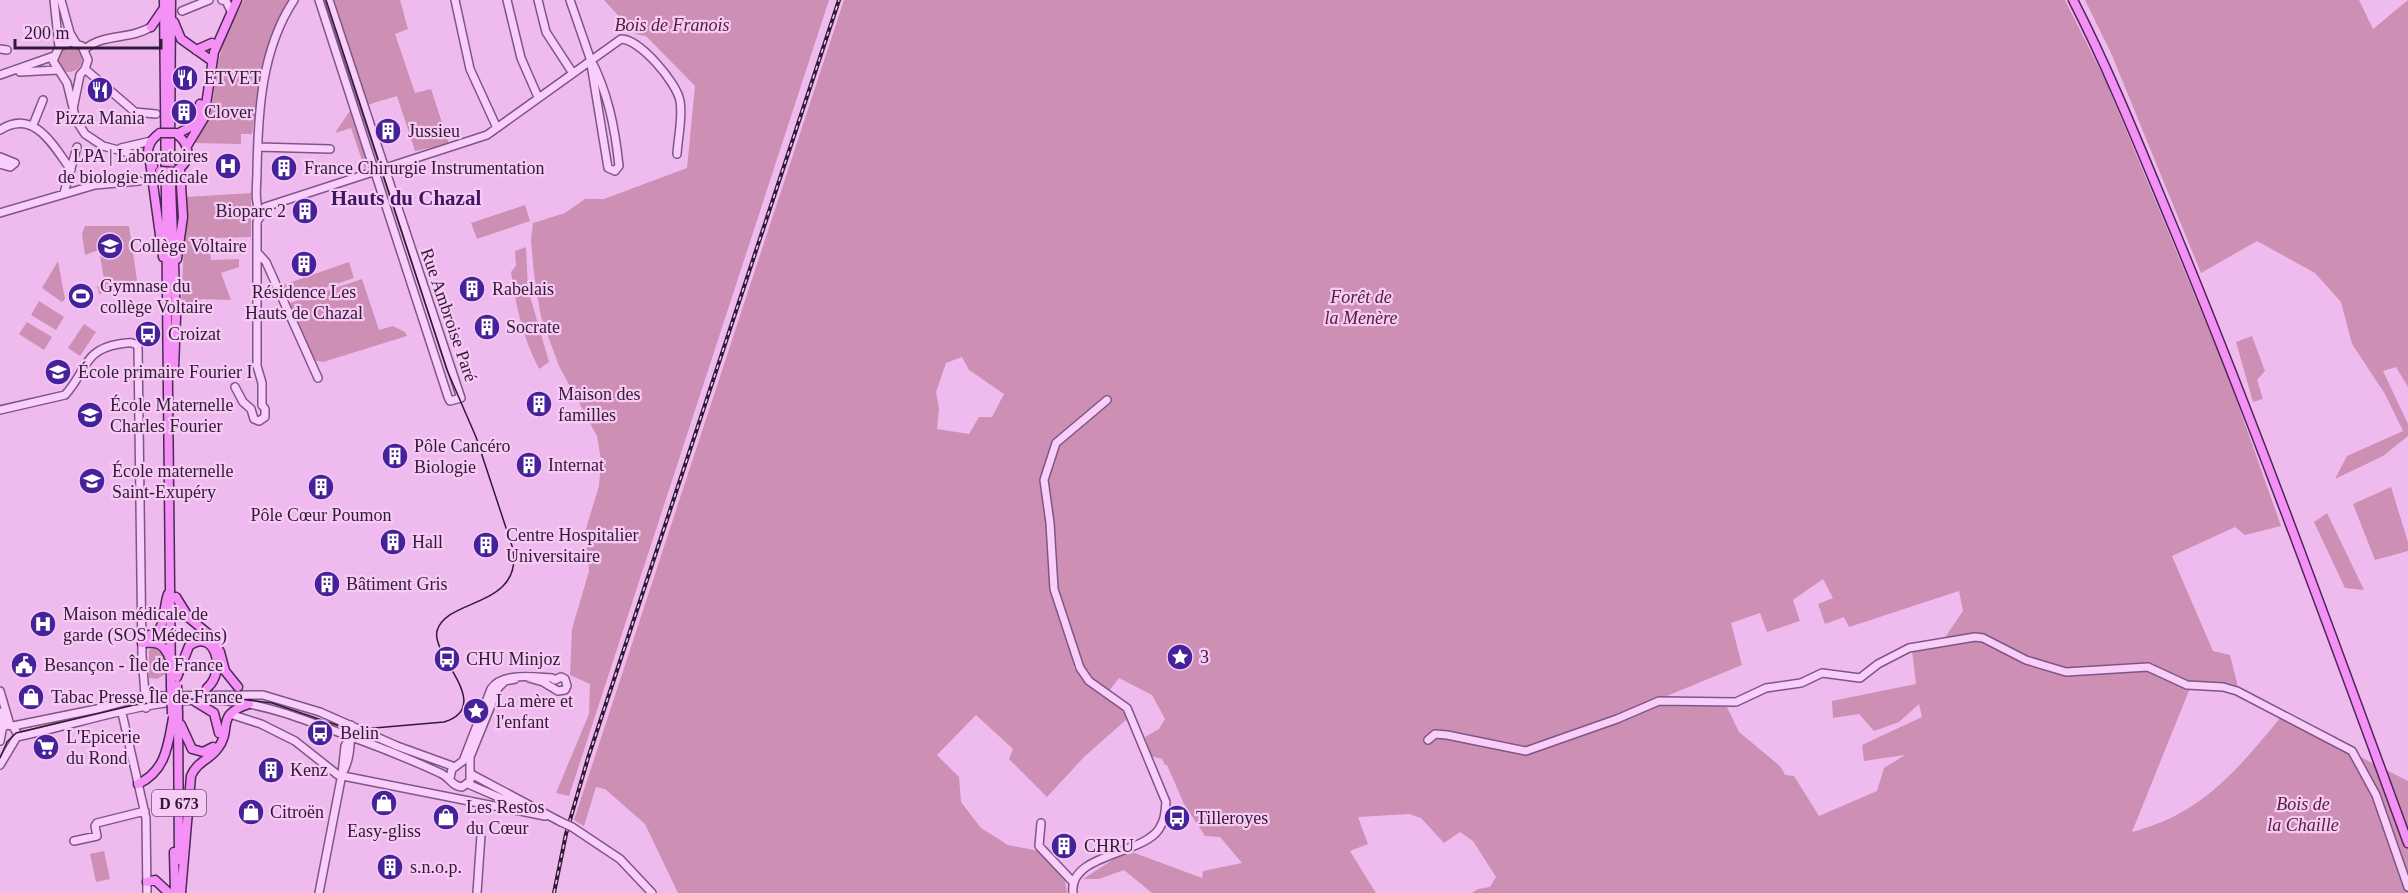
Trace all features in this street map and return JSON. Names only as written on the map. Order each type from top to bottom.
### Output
[{"type":"main road","points":[[171,0],[178,35],[210,60]]},
{"type":"main road","name":"D 673","points":[[171,0],[170,159],[174,274],[170,588],[171,663],[175,682]]},
{"type":"main road","points":[[2073,0],[2099,50],[2199,291],[2272,475],[2408,843]]},
{"type":"main road","points":[[149,160],[160,171],[177,170],[187,158],[187,146],[204,118],[212,44],[229,3]]},
{"type":"main road","points":[[168,287],[149,160],[151,141],[160,133],[176,134],[190,129],[197,119],[210,60],[229,3]]},
{"type":"main road","points":[[151,27],[164,4]]},
{"type":"main road","name":"D 673","points":[[164,4],[164,159],[168,287],[172,319]]},
{"type":"main road","points":[[195,50],[212,44]]},
{"type":"main road","points":[[176,134],[187,146]]},
{"type":"main road","points":[[174,274],[183,217],[177,170]]},
{"type":"main road","name":"D 673","points":[[172,338],[176,597],[175,893]]},
{"type":"main road","points":[[142,640],[155,635],[160,630],[170,588]]},
{"type":"main road","points":[[176,597],[189,618],[211,636],[218,647],[225,671],[238,687]]},
{"type":"main road","points":[[142,640],[162,644],[171,663]]},
{"type":"main road","points":[[175,682],[189,646],[198,642],[207,643],[213,649],[218,661],[215,678],[201,695],[217,718],[219,734],[213,748],[203,752],[192,749],[175,715]]},
{"type":"main road","points":[[180,893],[191,776],[200,762],[219,747],[225,723],[230,714],[249,705]]},
{"type":"main road","points":[[138,784],[152,777],[162,763],[175,715]]},
{"type":"main road","name":"D 673","points":[[175,715],[180,893]]},
{"type":"main road","points":[[147,882],[155,880],[169,893]]},
{"type":"street","points":[[54,0],[59,47]]},
{"type":"street","points":[[62,0],[70,33],[76,43],[85,49],[88,60],[73,109]]},
{"type":"street","points":[[182,11],[209,0]]},
{"type":"street","points":[[263,210],[257,191],[259,115],[267,64],[294,0]]},
{"type":"street","name":"Rue Ambroise Paré","points":[[319,0],[448,397],[450,401],[454,401],[461,398],[328,0]]},
{"type":"street","points":[[455,0],[470,69],[497,128]]},
{"type":"street","points":[[507,0],[521,58],[538,98]]},
{"type":"street","points":[[538,0],[546,32],[572,72]]},
{"type":"street","points":[[570,0],[590,58],[608,100],[615,130],[619,166],[613,172],[608,168],[590,58]]},
{"type":"street","points":[[85,49],[99,40],[140,32],[151,27]]},
{"type":"street","points":[[235,387],[251,409],[252,417],[261,420],[266,414],[262,405],[262,383],[257,366],[257,222],[263,210],[487,135],[617,40],[630,39],[670,79],[681,103],[677,154]]},
{"type":"street","points":[[0,75],[54,56],[59,47],[64,44],[76,43]]},
{"type":"street","points":[[54,56],[73,109],[85,134],[96,143],[149,160]]},
{"type":"street","points":[[9,72],[83,72],[135,112],[156,114]]},
{"type":"street","points":[[33,125],[43,100]]},
{"type":"street","points":[[1,128],[21,122],[33,125],[42,131],[71,170]]},
{"type":"street","points":[[111,148],[151,141]]},
{"type":"street","points":[[64,193],[77,147]]},
{"type":"street","points":[[258,147],[330,149]]},
{"type":"street","points":[[0,157],[15,163],[10,168],[0,164]]},
{"type":"street","points":[[0,213],[95,185],[139,181]]},
{"type":"street","points":[[257,252],[266,262],[318,378]]},
{"type":"street","points":[[0,410],[65,395],[95,351],[121,344],[136,344],[139,356],[142,640],[146,708]]},
{"type":"street","points":[[1073,893],[1073,882],[1083,868],[1154,835],[1165,818],[1166,802],[1127,708],[1089,681],[1080,668],[1054,589],[1050,523],[1044,480],[1056,443],[1107,400]]},
{"type":"street","points":[[251,409],[257,404],[262,405]]},
{"type":"street","points":[[1428,740],[1435,734],[1447,735],[1526,751],[1617,719],[1659,701],[1736,702],[1766,688],[1801,683],[1822,673],[1860,678],[1892,655],[1929,643],[1983,638],[2026,660],[2066,672],[2148,667],[2187,685],[2223,687],[2254,699],[2349,748],[2376,795],[2408,887]]},
{"type":"street","points":[[450,778],[469,749],[497,682],[529,678],[554,683]]},
{"type":"street","points":[[238,687],[300,704],[390,744],[471,772],[475,778],[572,827],[620,859],[652,893]]},
{"type":"street","points":[[0,691],[11,725],[17,730],[15,739],[0,765]]},
{"type":"street","points":[[0,712],[1,736],[7,742],[87,719],[201,695],[294,716],[450,778],[455,786],[462,788],[468,784],[471,772],[470,757],[487,707]]},
{"type":"street","points":[[1,736],[11,725],[97,709],[145,696],[263,695]]},
{"type":"street","points":[[122,713],[145,812],[147,893]]},
{"type":"street","points":[[230,714],[276,730],[324,762],[331,772],[545,816]]},
{"type":"street","points":[[342,774],[347,765],[351,725]]},
{"type":"street","points":[[319,893],[342,774],[341,765],[350,737]]},
{"type":"street","points":[[324,762],[341,765]]},
{"type":"street","points":[[468,784],[561,822]]},
{"type":"street","points":[[444,796],[455,786]]},
{"type":"street","points":[[74,841],[97,836],[95,826],[98,823],[145,812]]},
{"type":"street","points":[[1041,823],[1039,846],[1073,882]]},
{"type":"street","points":[[477,893],[481,835]]},
{"type":"green space","points":[[244,0],[288,0],[274,33],[265,66],[252,134],[241,134],[241,144],[195,143],[211,113],[218,62],[225,37]]},
{"type":"green space","points":[[332,0],[400,0],[408,29],[395,34],[415,93],[431,89],[449,144],[415,151],[397,96],[367,105]]},
{"type":"green space","name":"Bois de Franois","points":[[604,0],[829,0],[569,796],[556,793],[589,714],[590,684],[570,675],[572,629],[589,571],[585,532],[599,486],[601,460],[597,436],[559,366],[541,317],[531,240],[533,223],[565,213],[585,199],[604,199],[687,168],[695,86],[646,36],[635,34]]},
{"type":"green space","points":[[844,0],[2065,0],[2107,84],[2228,376],[2281,526],[2245,535],[2235,527],[2172,556],[2213,651],[2230,655],[2238,687],[2223,683],[2188,683],[2190,688],[2132,832],[2179,814],[2198,802],[2233,772],[2281,717],[2408,781],[2408,893],[1472,893],[1478,889],[1490,887],[1496,877],[1473,841],[1460,832],[1444,843],[1421,818],[1409,814],[1358,817],[1368,844],[1350,851],[1376,893],[1152,893],[1124,870],[1099,879],[1083,879],[1114,859],[1132,852],[1202,878],[1203,871],[1242,863],[1220,837],[1205,836],[1184,804],[1167,765],[1162,759],[1151,756],[1145,737],[1159,729],[1165,719],[1152,695],[1119,678],[1109,691],[1088,674],[1080,659],[1073,667],[1087,684],[1123,710],[1127,719],[1084,757],[1047,797],[1009,759],[1013,749],[976,715],[937,755],[959,777],[961,802],[981,828],[1008,845],[1039,851],[1065,881],[1067,893],[678,893],[645,824],[605,789],[596,787],[584,826],[574,820]],"holes":[[[962,357],[969,370],[1004,394],[992,417],[979,417],[969,434],[937,429],[939,408],[936,392],[946,363]],[[1823,579],[1833,598],[1818,604],[1825,624],[1844,617],[1849,627],[1959,591],[1963,611],[1944,639],[1912,650],[1916,684],[1832,701],[1833,718],[1859,714],[1874,731],[1899,722],[1919,704],[1922,717],[1862,745],[1864,761],[1905,755],[1884,768],[1877,791],[1819,816],[1794,776],[1785,775],[1780,766],[1739,732],[1727,707],[1657,700],[1742,665],[1731,623],[1760,613],[1767,632],[1800,621],[1793,600]]]},
{"type":"green space","points":[[2085,0],[2359,0],[2373,29],[2408,0],[2408,387],[2396,367],[2383,371],[2408,424],[2408,436],[2383,456],[2335,479],[2347,456],[2403,431],[2385,394],[2352,344],[2341,302],[2315,273],[2257,241],[2201,273],[2111,53]]},
{"type":"green space","points":[[69,46],[78,50],[82,59],[78,68],[69,72],[60,68],[56,59],[60,50]]},
{"type":"green space","points":[[351,109],[368,162],[365,169],[351,128],[335,133]]},
{"type":"green space","points":[[251,193],[251,237],[209,238],[211,260],[239,259],[239,267],[221,273],[231,300],[202,299],[181,311],[186,197]]},
{"type":"green space","points":[[525,205],[530,221],[477,239],[471,223]]},
{"type":"green space","points":[[85,226],[129,226],[138,287],[99,294],[97,286],[105,285],[100,255],[105,253],[104,248],[85,255],[82,234]]},
{"type":"green space","points":[[526,247],[528,289],[549,362],[539,369],[521,322],[511,272],[516,266],[515,251]]},
{"type":"green space","points":[[58,261],[65,299],[62,302],[42,288]]},
{"type":"green space","points":[[349,262],[354,278],[286,301],[280,286]]},
{"type":"green space","points":[[362,279],[379,330],[393,326],[405,332],[407,336],[323,362],[313,360],[290,303]]},
{"type":"green space","points":[[39,301],[64,317],[56,330],[31,315]]},
{"type":"green space","points":[[27,322],[52,337],[44,350],[19,334]]},
{"type":"green space","points":[[84,324],[96,332],[80,356],[68,348]]},
{"type":"green space","points":[[2252,336],[2265,371],[2257,380],[2263,399],[2253,402],[2236,342]]},
{"type":"green space","points":[[2391,487],[2408,542],[2408,551],[2375,560],[2353,504]]},
{"type":"green space","points":[[2327,513],[2364,590],[2345,588],[2314,522]]},
{"type":"green space","points":[[155,648],[165,655],[167,665],[167,673],[157,679],[149,678],[149,650]]},
{"type":"green space","points":[[104,851],[110,879],[96,882],[90,854]]},
{"type":"tram line","points":[[0,758],[7,742],[16,733],[134,705],[181,699],[239,699],[272,703],[351,730],[444,722],[458,715],[464,705],[463,693],[443,654],[437,631],[443,620],[482,600],[506,582],[513,568],[513,549],[476,437],[447,370],[326,0]]},
{"type":"railway","points":[[554,893],[566,834],[588,758],[839,0]]},
{"type":"place","name":"ETVET","points":[[185,78]]},
{"type":"place","name":"Pizza Mania","points":[[100,90]]},
{"type":"place","name":"Clover","points":[[184,112]]},
{"type":"place","name":"Jussieu","points":[[388,131]]},
{"type":"place","name":"LPA | Laboratoires de biologie médicale","points":[[228,166]]},
{"type":"place","name":"France Chirurgie Instrumentation","points":[[284,168]]},
{"type":"place","name":"Bioparc 2","points":[[305,211]]},
{"type":"place","name":"Collège Voltaire","points":[[110,246]]},
{"type":"place","name":"Résidence Les Hauts de Chazal","points":[[304,264]]},
{"type":"place","name":"Rabelais","points":[[472,289]]},
{"type":"place","name":"Gymnase du collège Voltaire","points":[[81,296]]},
{"type":"place","name":"Socrate","points":[[487,327]]},
{"type":"place","name":"Croizat","points":[[148,334]]},
{"type":"place","name":"École primaire Fourier I","points":[[58,372]]},
{"type":"place","name":"Maison des familles","points":[[539,404]]},
{"type":"place","name":"École Maternelle Charles Fourier","points":[[90,415]]},
{"type":"place","name":"Pôle Cancéro Biologie","points":[[395,456]]},
{"type":"place","name":"Internat","points":[[529,465]]},
{"type":"place","name":"École maternelle Saint-Exupéry","points":[[92,481]]},
{"type":"place","name":"Pôle Cœur Poumon","points":[[321,487]]},
{"type":"place","name":"Hall","points":[[393,542]]},
{"type":"place","name":"Centre Hospitalier Universitaire","points":[[486,545]]},
{"type":"place","name":"Bâtiment Gris","points":[[327,584]]},
{"type":"place","name":"Maison médicale de garde (SOS Médecins)","points":[[43,624]]},
{"type":"place","name":"3","points":[[1180,657]]},
{"type":"place","name":"CHU Minjoz","points":[[447,659]]},
{"type":"place","name":"Besançon - Île de France","points":[[24,665]]},
{"type":"place","name":"Tabac Presse Île de France","points":[[31,697]]},
{"type":"place","name":"La mère et l'enfant","points":[[476,711]]},
{"type":"place","name":"Belin","points":[[320,733]]},
{"type":"place","name":"L'Epicerie du Rond","points":[[46,747]]},
{"type":"place","name":"Kenz","points":[[271,770]]},
{"type":"place","name":"Easy-gliss","points":[[384,803]]},
{"type":"place","name":"Citroën","points":[[251,812]]},
{"type":"place","name":"Les Restos du Cœur","points":[[446,817]]},
{"type":"place","name":"Tilleroyes","points":[[1177,818]]},
{"type":"place","name":"CHRU","points":[[1064,846]]},
{"type":"place","name":"s.n.o.p.","points":[[390,867]]},
{"type":"district","name":"Hauts du Chazal","points":[[406,198]]},
{"type":"park label","name":"Forêt de la Menère","points":[[1361,307]]},
{"type":"park label","name":"Bois de la Chaille","points":[[2303,814]]}]
